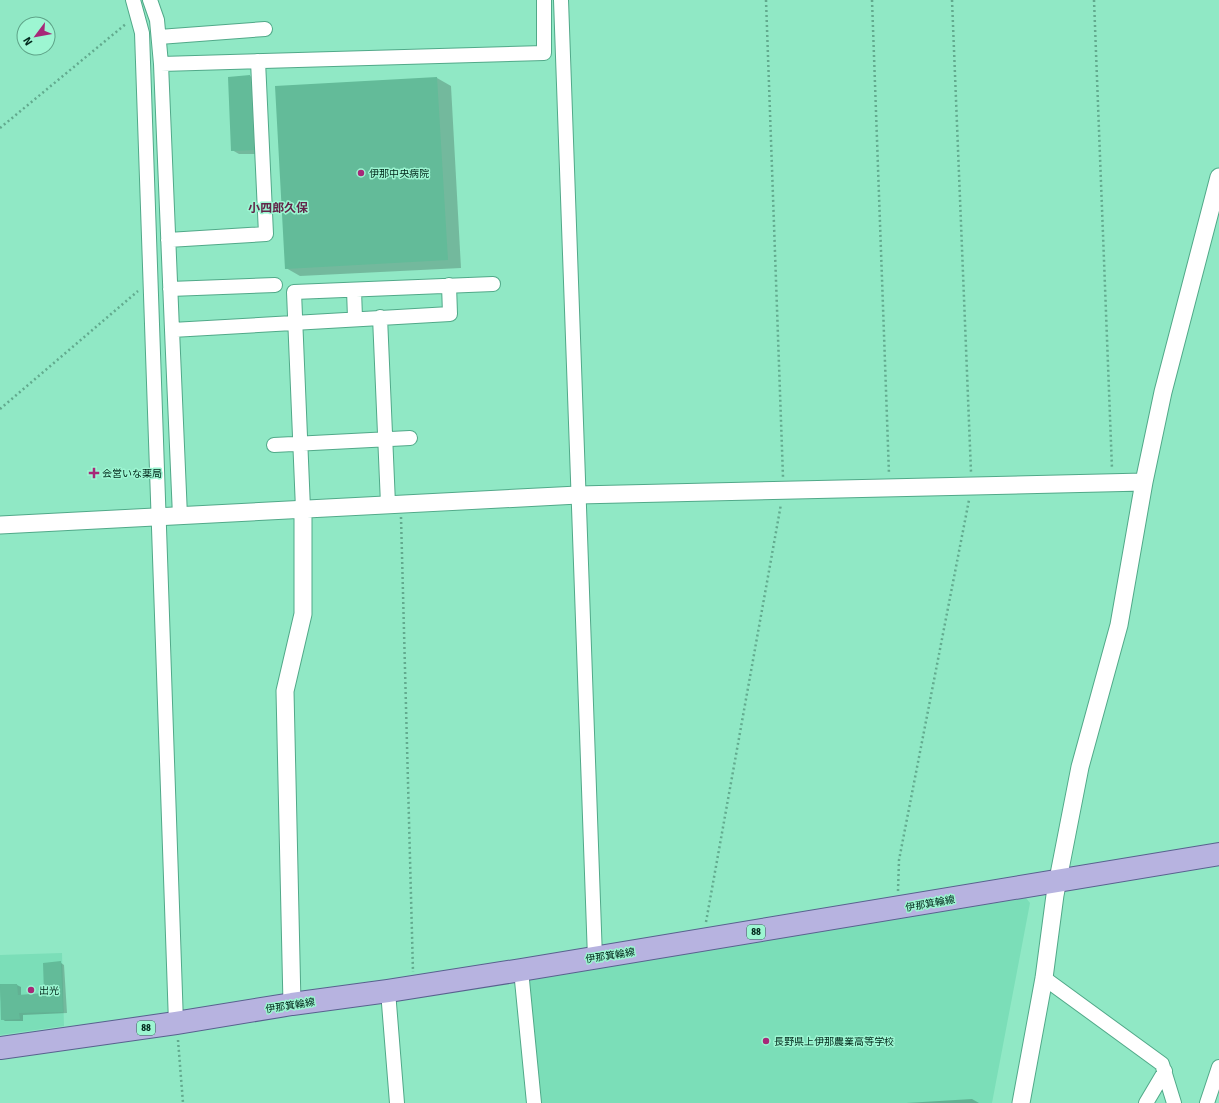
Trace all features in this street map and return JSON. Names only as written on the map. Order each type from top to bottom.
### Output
[{"type":"main road","name":"伊那箕輪線","points":[[0,1048],[176,1024],[292,1004],[388,991],[521,970],[897,909],[1058,880],[1219,854]]},
{"type":"street","points":[[133,0],[142,33],[176,1024]]},
{"type":"street","points":[[150,0],[157,20],[161,64],[180,516]]},
{"type":"street","points":[[161,64],[544,53],[544,0]]},
{"type":"street","points":[[561,0],[595,958]]},
{"type":"street","points":[[159,37],[265,29]]},
{"type":"street","points":[[168,240],[266,234],[258,61]]},
{"type":"street","points":[[1020,1103],[1044,978],[1058,880],[1080,767],[1119,625],[1144,482],[1163,392],[1219,177]]},
{"type":"street","points":[[292,1004],[285,691],[304,614],[301,444],[294,292],[493,284]]},
{"type":"street","points":[[170,289],[275,285]]},
{"type":"street","points":[[172,330],[355,318],[450,314],[449,285]]},
{"type":"street","points":[[354,290],[355,318]]},
{"type":"street","points":[[380,317],[386,439],[395,503]]},
{"type":"street","points":[[274,445],[410,438]]},
{"type":"street","points":[[0,525],[578,494],[1144,482]]},
{"type":"street","points":[[521,970],[534,1103]]},
{"type":"street","points":[[1044,978],[1162,1064],[1174,1103]]},
{"type":"street","points":[[388,991],[397,1103]]},
{"type":"street","points":[[1207,1103],[1219,1067]]},
{"type":"street","points":[[1146,1103],[1164,1071]]},
{"type":"path","points":[[702,941],[784,490],[766,0]]},
{"type":"path","points":[[872,0],[889,487]]},
{"type":"path","points":[[897,909],[899,860],[972,485],[952,0]]},
{"type":"path","points":[[1094,0],[1112,482]]},
{"type":"path","points":[[0,128],[138,14]]},
{"type":"path","points":[[0,409],[150,281]]},
{"type":"path","points":[[395,503],[413,986]]},
{"type":"path","points":[[176,1024],[183,1103]]},
{"type":"shaded area","name":"長野県上伊那農業高等学校","points":[[1026,898],[1030,903],[992,1103],[534,1103],[522,980]]},
{"type":"shaded area","name":"出光","points":[[62,953],[64,1026],[0,1035],[0,955]]},
{"type":"building","points":[[250,75],[254,150],[231,151],[228,77]]},
{"type":"building","name":"伊那中央病院","points":[[437,77],[448,260],[285,269],[275,86]]},
{"type":"building","points":[[61,961],[63,1012],[19,1013],[20,1019],[1,1020],[0,984],[17,984],[18,995],[44,993],[43,963]]},
{"type":"place","name":"伊那中央病院","points":[[361,173]]},
{"type":"place","name":"会営いな薬局","points":[[94,473]]},
{"type":"place","name":"出光","points":[[31,990]]},
{"type":"place","name":"長野県上伊那農業高等学校","points":[[766,1041]]},
{"type":"district","name":"小四郎久保","points":[[278,208]]}]
